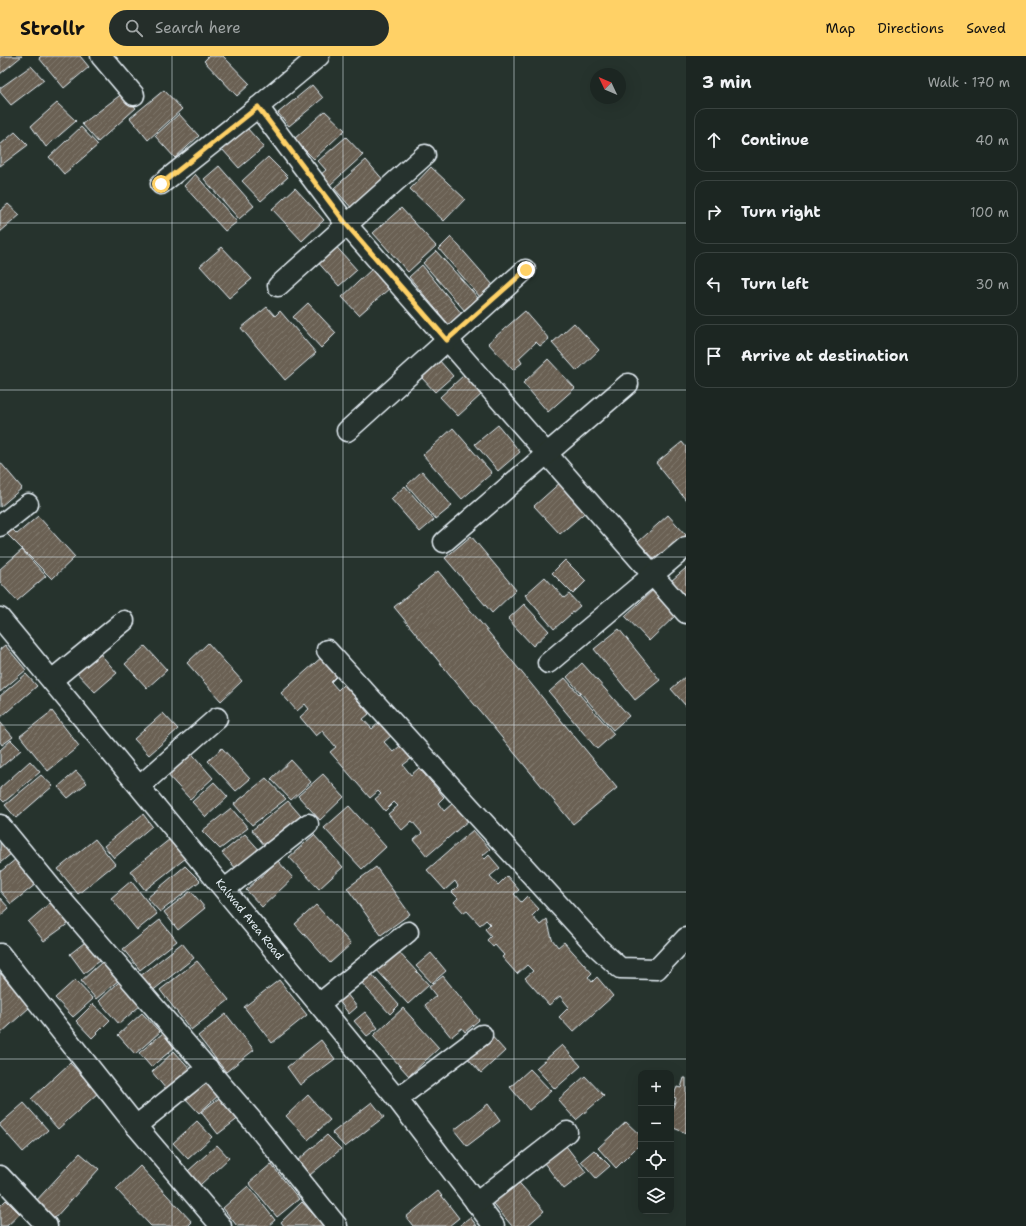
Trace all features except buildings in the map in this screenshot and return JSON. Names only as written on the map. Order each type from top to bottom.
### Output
[{"type":"street","points":[[101,56],[134,95]]},
{"type":"street","points":[[161,184],[258,107],[319,56]]},
{"type":"street","points":[[258,107],[347,225],[686,613]]},
{"type":"street","points":[[278,286],[425,155]]},
{"type":"street","points":[[347,431],[526,270]]},
{"type":"street","points":[[444,542],[628,384]]},
{"type":"street","points":[[0,526],[28,504]]},
{"type":"street","points":[[548,663],[686,547]]},
{"type":"street","name":"Kalwad Area Road","points":[[0,618],[397,1099],[494,1226]]},
{"type":"street","points":[[52,680],[124,621]]},
{"type":"street","points":[[327,650],[597,947],[620,968],[657,969],[686,938]]},
{"type":"street","points":[[140,786],[217,718]]},
{"type":"street","points":[[225,889],[308,824]]},
{"type":"street","points":[[0,825],[55,892],[251,1118],[337,1226]]},
{"type":"street","points":[[319,1004],[408,932]]},
{"type":"street","points":[[0,954],[136,1126],[221,1226]]},
{"type":"street","points":[[397,1099],[482,1036]]},
{"type":"street","points":[[136,1126],[208,1068]]},
{"type":"street","points":[[476,1203],[567,1132]]},
{"type":"street","points":[[0,1176],[47,1226]]},
{"type":"route","points":[[161,184],[258,107],[347,225],[447,340],[526,270]]}]
